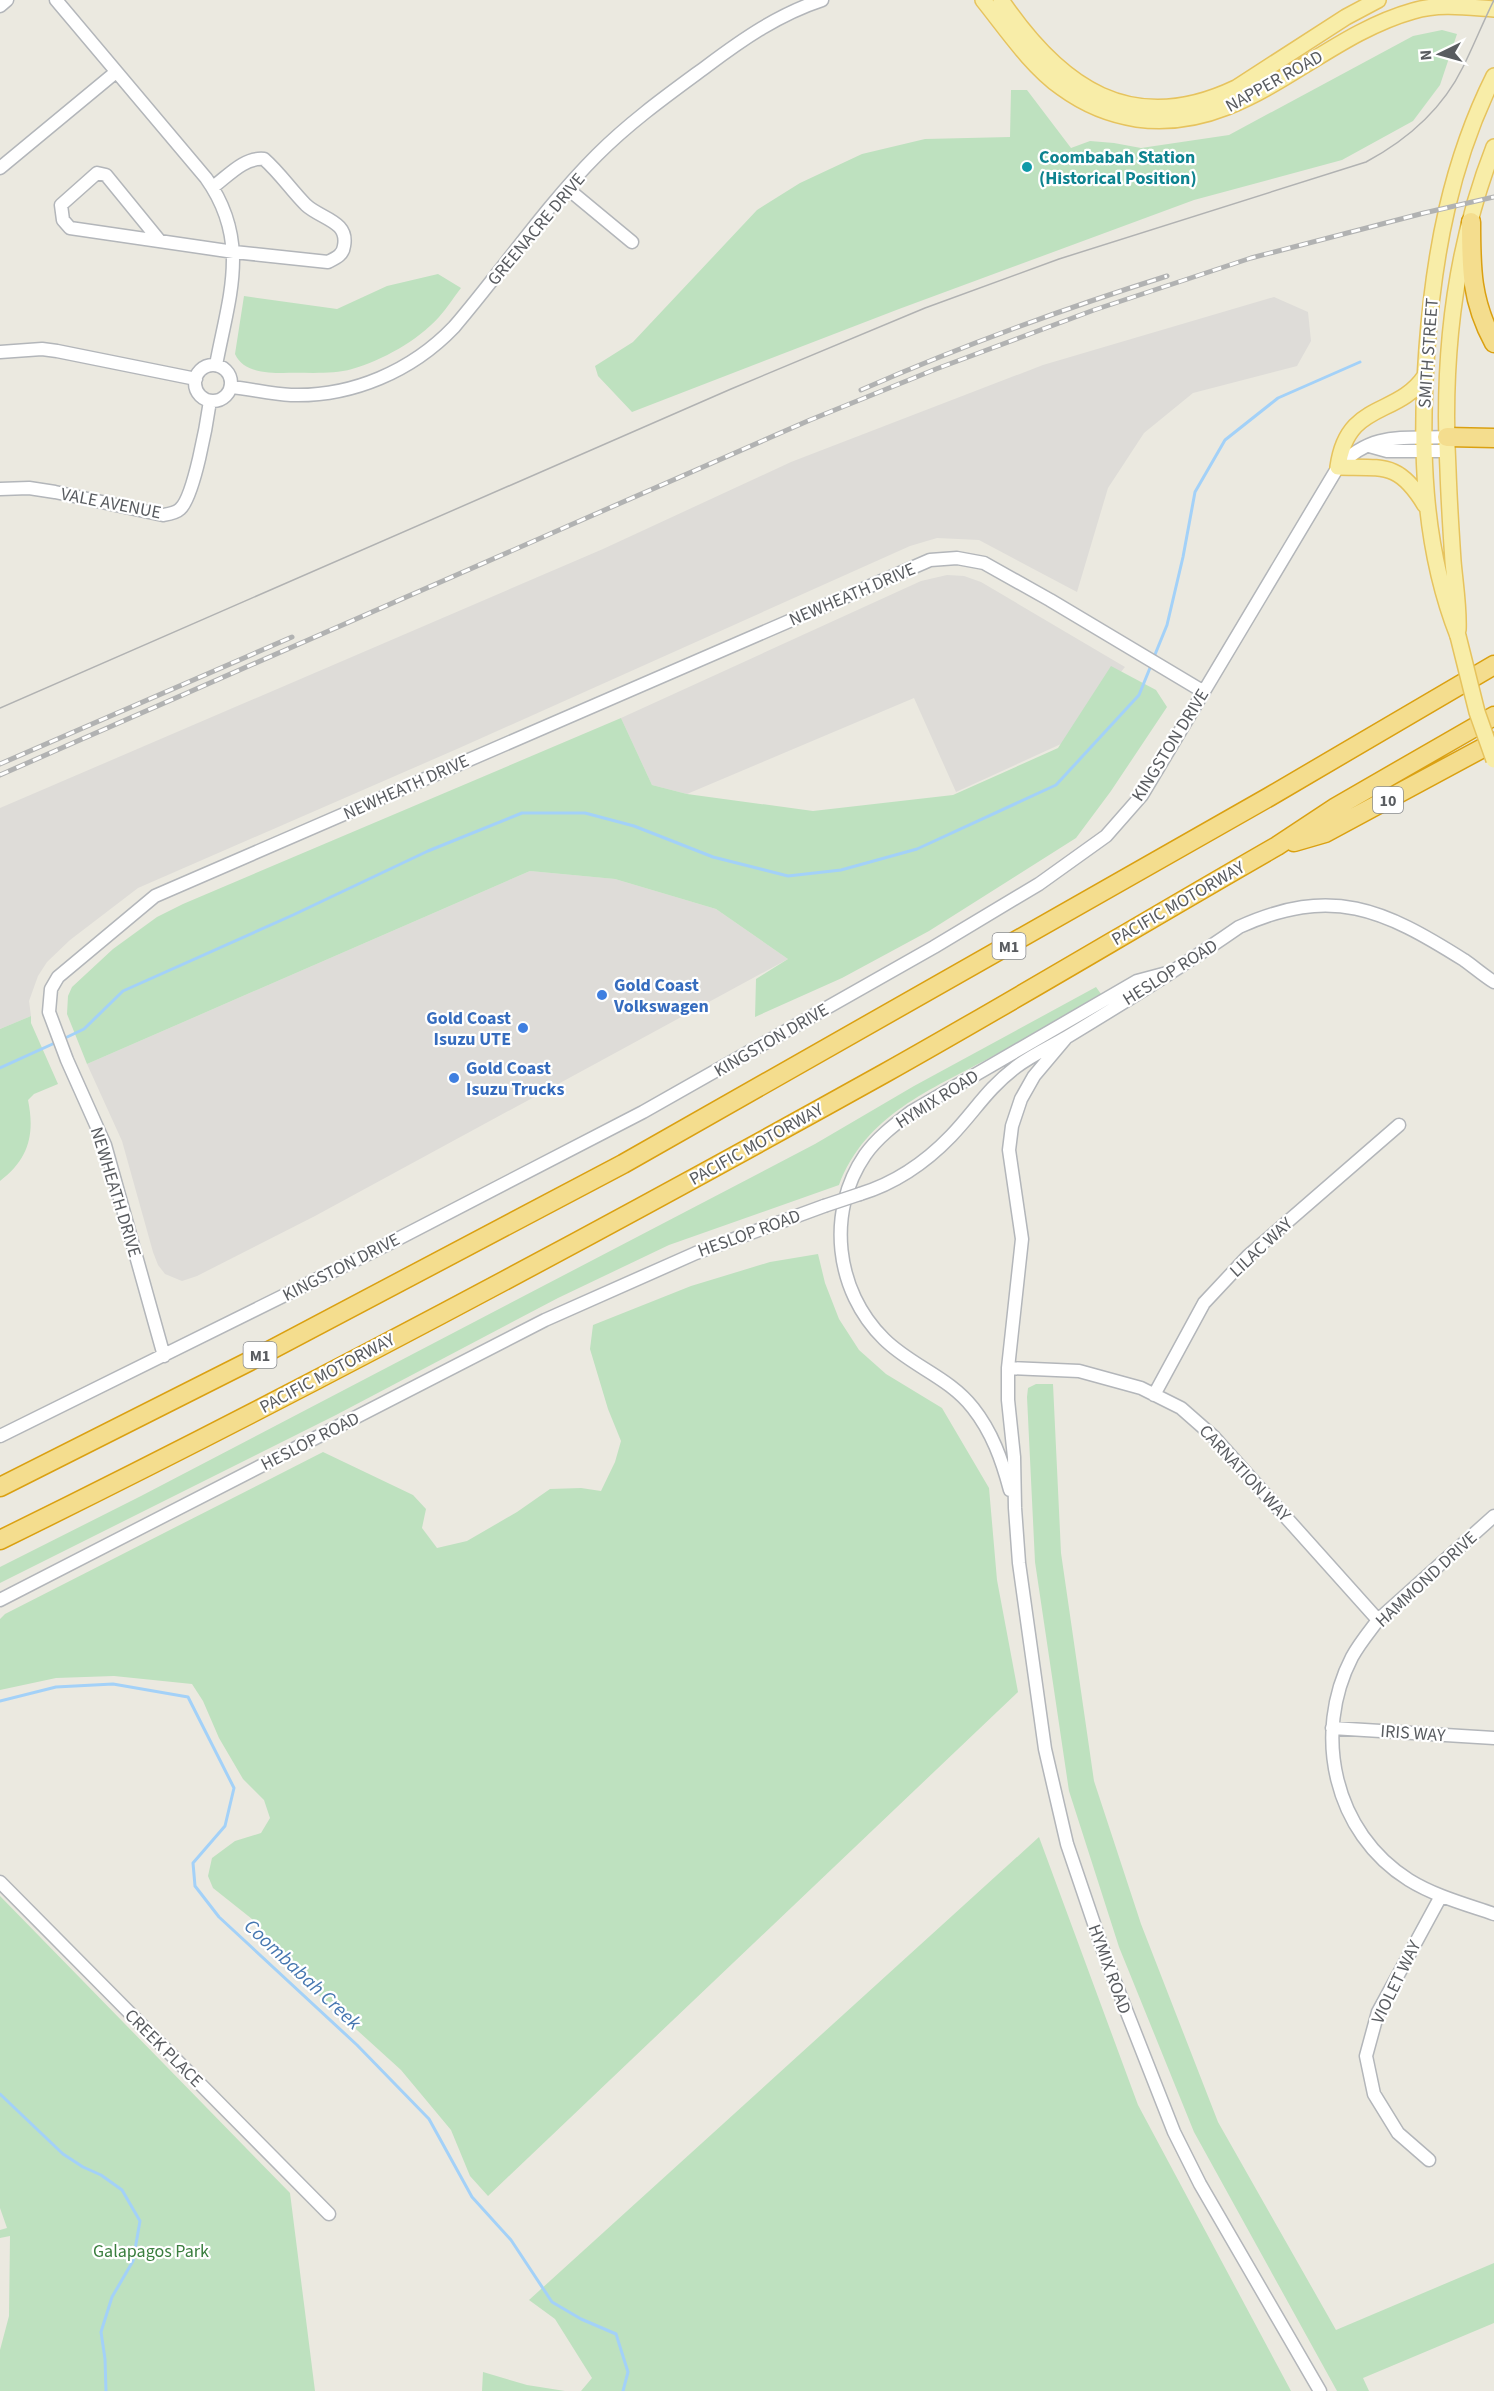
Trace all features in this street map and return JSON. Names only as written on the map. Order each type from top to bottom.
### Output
[{"type":"highway","points":[[1471,222],[1474,296],[1494,343]]},
{"type":"highway","points":[[1447,444],[1494,438]]},
{"type":"highway","name":"M1","points":[[0,1487],[258,1357],[623,1164],[1259,803],[1494,665]]},
{"type":"highway","name":"PACIFIC MOTORWAY","points":[[0,1540],[138,1472],[346,1364],[657,1198],[898,1065],[1277,846],[1336,807],[1494,716]]},
{"type":"highway","name":"10","points":[[1277,846],[1325,833],[1494,742]]},
{"type":"main road","name":"NAPPER ROAD","points":[[983,0],[1032,61],[1069,93],[1112,114],[1166,121],[1203,116],[1240,102],[1361,33],[1411,11],[1448,6],[1491,11]]},
{"type":"main road","name":"NAPPER ROAD","points":[[1007,3],[1054,66],[1088,89],[1107,98],[1138,106],[1172,107],[1204,101],[1236,88],[1346,17],[1378,0]]},
{"type":"main road","name":"SMITH STREET","points":[[1494,76],[1469,133],[1443,223],[1433,281],[1425,376],[1423,445],[1428,512],[1446,608],[1458,636],[1477,712],[1494,760]]},
{"type":"main road","name":"SMITH STREET","points":[[1458,636],[1459,608],[1453,559],[1447,444],[1447,386],[1452,313],[1461,260],[1494,147]]},
{"type":"main road","points":[[1425,376],[1411,393],[1376,410],[1357,424],[1341,447],[1338,468],[1375,467],[1391,470],[1414,487],[1428,512]]},
{"type":"street","points":[[0,6],[7,0]]},
{"type":"street","points":[[56,0],[213,187],[226,215],[234,252],[233,286],[216,365]]},
{"type":"street","name":"GREENACRE DRIVE","points":[[231,387],[290,395],[326,393],[366,383],[411,362],[436,344],[454,327],[596,157],[648,109],[754,32],[780,17],[822,0]]},
{"type":"street","points":[[0,168],[116,72]]},
{"type":"street","points":[[159,240],[106,175],[101,172],[61,205],[63,220],[70,228],[234,252],[328,262],[337,258],[344,250],[346,236],[342,227],[309,207],[264,159],[255,158],[245,162],[213,187]]},
{"type":"street","points":[[568,189],[632,242]]},
{"type":"street","points":[[0,352],[42,349],[57,351],[196,379]]},
{"type":"street","points":[[216,365],[226,370],[231,387],[226,396],[210,401],[197,390],[196,379],[201,369],[216,365]]},
{"type":"street","name":"VALE AVENUE","points":[[0,489],[29,488],[163,515],[174,513],[182,508],[192,489],[210,401]]},
{"type":"street","name":"KINGSTON DRIVE","points":[[0,1436],[460,1207],[643,1112],[934,947],[1039,884],[1106,836],[1142,795],[1338,468],[1355,452],[1387,437],[1423,445],[1447,444]]},
{"type":"street","name":"NEWHEATH DRIVE","points":[[164,1356],[105,1144],[67,1060],[49,1012],[49,1000],[58,977],[155,896],[930,560],[957,558],[984,563],[1204,692]]},
{"type":"street","name":"HESLOP ROAD","points":[[0,1600],[545,1320],[696,1252],[897,1180],[916,1168],[952,1135],[998,1081],[1032,1057],[1066,1038],[1239,927],[1264,916],[1283,910],[1318,905],[1344,906],[1385,916],[1436,942],[1494,982]]},
{"type":"street","name":"HESLOP ROAD","points":[[1469,963],[1494,971]]},
{"type":"street","name":"HYMIX ROAD","points":[[1015,1508],[1001,1457],[973,1407],[949,1384],[894,1349],[861,1311],[846,1276],[839,1234],[848,1195],[856,1170],[865,1155],[892,1126],[911,1112],[1137,981],[1167,974]]},
{"type":"street","name":"HYMIX ROAD","points":[[1066,1038],[1034,1076],[1020,1099],[1012,1126],[1009,1150],[1010,1170],[1022,1239],[1008,1368],[1008,1400],[1014,1457],[1019,1563],[1046,1749],[1067,1844],[1098,1937],[1174,2132],[1200,2184],[1320,2391]]},
{"type":"street","name":"LILAC WAY","points":[[1154,1395],[1204,1303],[1248,1256],[1399,1125]]},
{"type":"street","name":"CARNATION WAY","points":[[1008,1368],[1078,1371],[1141,1388],[1181,1408],[1214,1437],[1378,1620]]},
{"type":"street","name":"HAMMOND DRIVE","points":[[1494,1516],[1378,1620],[1352,1656],[1340,1685],[1332,1728],[1336,1783],[1359,1832],[1384,1860],[1409,1880],[1441,1896],[1494,1914]]},
{"type":"street","name":"IRIS WAY","points":[[1332,1728],[1494,1738]]},
{"type":"street","name":"CREEK PLACE","points":[[0,1882],[328,2214]]},
{"type":"street","name":"VIOLET WAY","points":[[1429,2160],[1398,2133],[1374,2094],[1366,2056],[1378,2012],[1441,1896]]},
{"type":"shaded area","points":[[1274,297],[1308,312],[1311,341],[1297,366],[1193,393],[1144,433],[1108,488],[1077,592],[979,540],[937,538],[910,546],[457,749],[138,888],[70,940],[47,962],[38,976],[29,1001],[31,1016],[0,1029],[0,808],[603,549],[791,462],[1043,365]]},
{"type":"shaded area","points":[[947,575],[964,576],[981,582],[1125,667],[1061,744],[956,792],[914,698],[687,794],[652,785],[621,718],[921,581]]},
{"type":"shaded area","points":[[530,871],[615,879],[716,909],[788,959],[315,1216],[197,1276],[182,1281],[165,1274],[158,1265],[153,1252],[122,1141],[87,1064]]},
{"type":"green space","points":[[1442,30],[1457,34],[1440,85],[1413,121],[1342,160],[1194,200],[899,309],[632,412],[598,376],[595,366],[633,342],[757,210],[800,183],[862,154],[925,139],[1010,137],[1011,90],[1027,90],[1071,148],[1090,141],[1141,148],[1229,135],[1413,36]]},
{"type":"green space","points":[[438,274],[461,288],[442,314],[410,342],[364,365],[335,372],[269,373],[243,365],[235,354],[244,296],[337,309],[387,286]]},
{"type":"green space","points":[[1111,666],[1156,690],[1167,707],[1111,791],[1076,838],[929,931],[842,978],[755,1017],[756,979],[788,959],[716,909],[615,879],[530,871],[87,1064],[67,1014],[68,996],[72,987],[113,949],[157,917],[621,718],[652,785],[687,794],[813,811],[953,795],[1058,748]]},
{"type":"green space","points":[[1096,987],[1101,994],[924,1093],[883,1122],[851,1160],[839,1185],[669,1245],[558,1298],[336,1415],[0,1583],[0,1567],[141,1496],[815,1144],[914,1086]]},
{"type":"green space","points":[[31,1016],[31,1023],[58,1084],[34,1094],[28,1100],[31,1124],[28,1145],[18,1164],[0,1181],[0,1029]]},
{"type":"green space","points":[[818,1254],[825,1283],[839,1319],[859,1350],[886,1374],[942,1408],[989,1488],[997,1580],[1018,1692],[488,2196],[470,2176],[451,2130],[401,2070],[314,1991],[252,1919],[213,1888],[208,1876],[212,1858],[235,1841],[261,1833],[270,1818],[264,1800],[243,1779],[192,1684],[114,1676],[56,1678],[0,1690],[0,1619],[5,1614],[323,1452],[413,1495],[426,1509],[422,1528],[437,1548],[467,1541],[517,1512],[550,1489],[581,1488],[601,1491],[615,1462],[621,1441],[608,1409],[590,1349],[593,1325],[691,1286],[770,1262]]},
{"type":"green space","points":[[1036,1384],[1053,1384],[1061,1553],[1094,1781],[1141,1924],[1218,2122],[1336,2330],[1494,2263],[1494,2323],[1363,2378],[1369,2391],[1337,2391],[1194,2132],[1119,1947],[1069,1791],[1035,1562],[1027,1397],[1028,1388]]},
{"type":"green space","points":[[1039,1837],[1138,2105],[1291,2391],[581,2391],[592,2378],[555,2319],[529,2300]]},
{"type":"green space","name":"Galapagos Park","points":[[0,1896],[290,2193],[315,2391],[0,2391],[0,2350],[9,2316],[10,2236],[0,2238],[0,2230],[7,2228],[0,2208]]},
{"type":"green space","points":[[483,2372],[527,2385],[565,2391],[482,2391]]},
{"type":"waterway","points":[[1154,657],[1167,625],[1195,492],[1225,440],[1278,398],[1360,362]]},
{"type":"waterway","points":[[63,1039],[84,1029],[123,991],[293,915],[428,851],[522,813],[585,813],[634,826],[713,857],[788,876],[841,870],[917,849],[1056,785],[1139,695],[1152,663]]},
{"type":"waterway","points":[[0,1068],[57,1042]]},
{"type":"waterway","name":"Coombabah Creek","points":[[0,1701],[56,1687],[113,1684],[188,1697],[234,1788],[225,1826],[193,1863],[195,1886],[219,1917],[357,2045],[429,2119],[472,2197],[511,2240],[552,2302],[581,2319],[616,2334],[628,2372],[623,2391]]},
{"type":"waterway","points":[[0,2094],[63,2154],[101,2175],[122,2190],[140,2221],[133,2261],[112,2297],[101,2332],[106,2391]]},
{"type":"tram line","points":[[0,708],[731,389],[925,308],[1059,259],[1366,162],[1409,134],[1445,97],[1463,67],[1494,0]]},
{"type":"railway","points":[[0,775],[810,420],[936,369],[1094,310],[1251,258],[1494,197]]},
{"type":"railway","points":[[861,390],[1012,329],[1167,276]]},
{"type":"railway","points":[[0,764],[292,637]]},
{"type":"place","name":"Coombabah Station (Historical Position)","points":[[1027,167]]},
{"type":"place","name":"Gold Coast Volkswagen","points":[[602,995]]},
{"type":"place","name":"Gold Coast Isuzu UTE","points":[[523,1028]]},
{"type":"place","name":"Gold Coast Isuzu Trucks","points":[[454,1078]]}]
